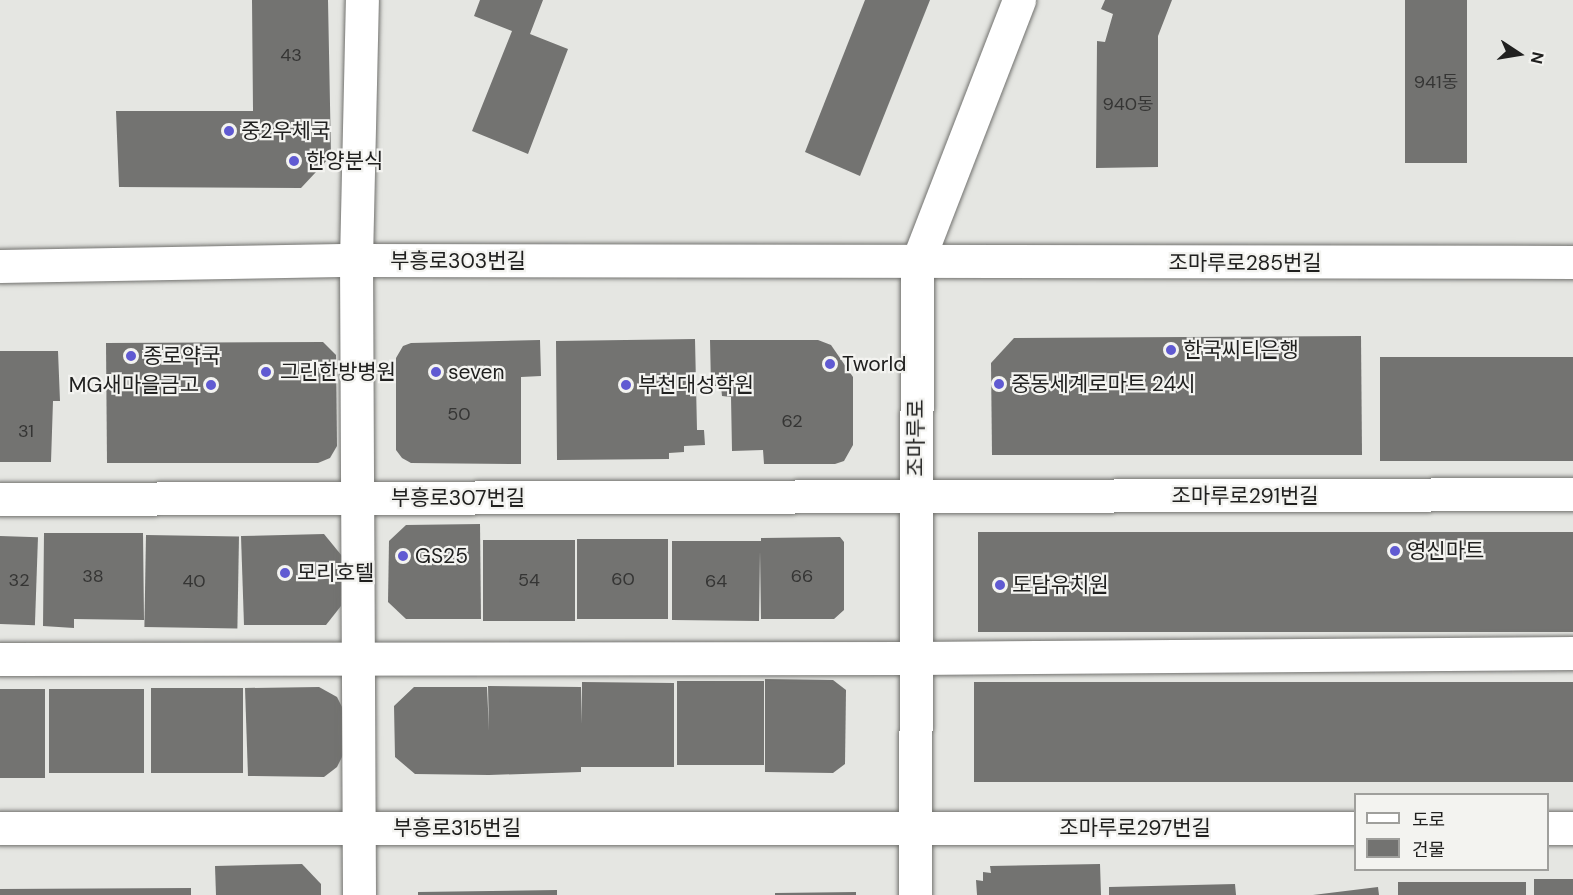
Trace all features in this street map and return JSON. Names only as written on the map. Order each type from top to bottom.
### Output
[{"type":"street","points":[[359,895],[356,260],[362,0]]},
{"type":"street","name":"조마루로","points":[[915,895],[917,263],[1019,0]]},
{"type":"street","name":"부흥로303번길","points":[[0,266],[356,260],[917,263]]},
{"type":"street","name":"조마루로285번길","points":[[917,263],[1573,262]]},
{"type":"street","name":"조마루로291번길","points":[[916,497],[1573,494]]},
{"type":"street","name":"부흥로307번길","points":[[0,499],[916,497]]},
{"type":"street","points":[[0,659],[916,658],[1573,653]]},
{"type":"street","name":"부흥로315번길","points":[[0,828],[915,828]]},
{"type":"street","name":"조마루로297번길","points":[[915,828],[1354,828]]},
{"type":"street","points":[[1549,828],[1573,828]]},
{"type":"building","points":[[252,0],[328,0],[331,156],[301,188],[119,187],[116,111],[253,111]]},
{"type":"building","points":[[480,0],[543,0],[530,34],[568,49],[528,154],[472,131],[512,31],[474,16]]},
{"type":"building","points":[[865,0],[930,0],[860,176],[805,152]]},
{"type":"building","points":[[1105,0],[1172,0],[1158,36],[1158,167],[1096,168],[1097,41],[1105,42],[1113,14],[1101,9]]},
{"type":"building","points":[[1405,0],[1467,0],[1467,163],[1405,163]]},
{"type":"building","points":[[1361,336],[1362,455],[992,455],[991,363],[1014,338]]},
{"type":"building","name":"부천대성학원","points":[[695,339],[697,430],[704,430],[705,445],[684,446],[684,452],[669,453],[669,459],[557,460],[556,341]]},
{"type":"building","points":[[540,340],[541,376],[521,377],[521,464],[411,463],[402,458],[396,450],[396,358],[403,346],[411,343]]},
{"type":"building","points":[[710,340],[818,340],[831,345],[853,377],[853,445],[844,461],[835,464],[764,464],[763,450],[732,451],[731,397],[722,396],[721,386],[711,386]]},
{"type":"building","points":[[323,342],[336,355],[337,446],[330,458],[318,463],[107,463],[106,343]]},
{"type":"building","points":[[0,351],[58,351],[60,401],[53,401],[51,462],[0,462]]},
{"type":"building","points":[[1380,357],[1573,357],[1573,461],[1380,461]]},
{"type":"building","points":[[480,524],[481,619],[406,619],[388,602],[389,541],[406,525]]},
{"type":"building","points":[[978,532],[1573,532],[1573,632],[978,632]]},
{"type":"building","points":[[44,533],[143,533],[144,620],[74,619],[74,628],[43,626]]},
{"type":"building","points":[[324,534],[342,556],[341,606],[326,625],[244,625],[241,536]]},
{"type":"building","points":[[146,535],[239,537],[237,629],[144,627]]},
{"type":"building","points":[[0,536],[38,537],[35,625],[0,624]]},
{"type":"building","points":[[840,537],[844,542],[844,610],[834,619],[761,619],[760,551],[759,621],[672,620],[672,541],[761,541],[761,538]]},
{"type":"building","points":[[577,539],[668,539],[668,619],[577,619]]},
{"type":"building","points":[[483,540],[575,540],[575,621],[483,621]]},
{"type":"building","points":[[765,679],[833,680],[846,690],[845,764],[833,773],[765,772]]},
{"type":"building","points":[[677,681],[764,681],[764,765],[677,765]]},
{"type":"building","points":[[582,682],[674,683],[674,767],[581,767],[581,772],[489,775],[415,774],[395,757],[394,706],[414,687],[487,687],[489,731],[488,686],[581,687],[582,724]]},
{"type":"building","points":[[974,682],[1573,682],[1573,782],[974,782]]},
{"type":"building","points":[[319,687],[337,697],[343,709],[343,755],[337,767],[324,777],[248,776],[245,688]]},
{"type":"building","points":[[151,688],[243,688],[243,773],[151,773]]},
{"type":"building","points":[[0,689],[45,689],[45,778],[0,778]]},
{"type":"building","points":[[49,689],[144,689],[144,773],[49,773]]},
{"type":"building","points":[[302,864],[321,884],[321,895],[216,895],[215,866]]},
{"type":"building","points":[[1100,864],[1101,895],[977,895],[976,880],[983,881],[983,872],[991,873],[990,866]]},
{"type":"building","points":[[1534,879],[1573,879],[1573,895],[1534,895]]},
{"type":"building","points":[[1398,882],[1526,882],[1526,895],[1398,895]]},
{"type":"building","points":[[1235,884],[1236,895],[1109,895],[1109,887]]},
{"type":"building","points":[[1378,887],[1378,895],[1313,895]]},
{"type":"building","points":[[191,888],[191,895],[0,895],[0,889]]},
{"type":"building","points":[[557,890],[557,895],[418,895],[418,892]]},
{"type":"building","points":[[856,892],[856,895],[775,895],[775,893]]},
{"type":"place","name":"중2우체국","points":[[229,131]]},
{"type":"place","name":"한양분식","points":[[294,161]]},
{"type":"place","name":"한국씨티은행","points":[[1171,350]]},
{"type":"place","name":"종로약국","points":[[131,356]]},
{"type":"place","name":"Tworld","points":[[830,364]]},
{"type":"place","name":"그린한방병원","points":[[266,372]]},
{"type":"place","name":"seven","points":[[436,372]]},
{"type":"place","name":"중동세계로마트 24시","points":[[999,384]]},
{"type":"place","name":"MG새마을금고","points":[[211,385]]},
{"type":"place","name":"부천대성학원","points":[[626,385]]},
{"type":"place","name":"영신마트","points":[[1395,551]]},
{"type":"place","name":"GS25","points":[[403,556]]},
{"type":"place","name":"모리호텔","points":[[285,573]]},
{"type":"place","name":"도담유치원","points":[[1000,585]]}]
